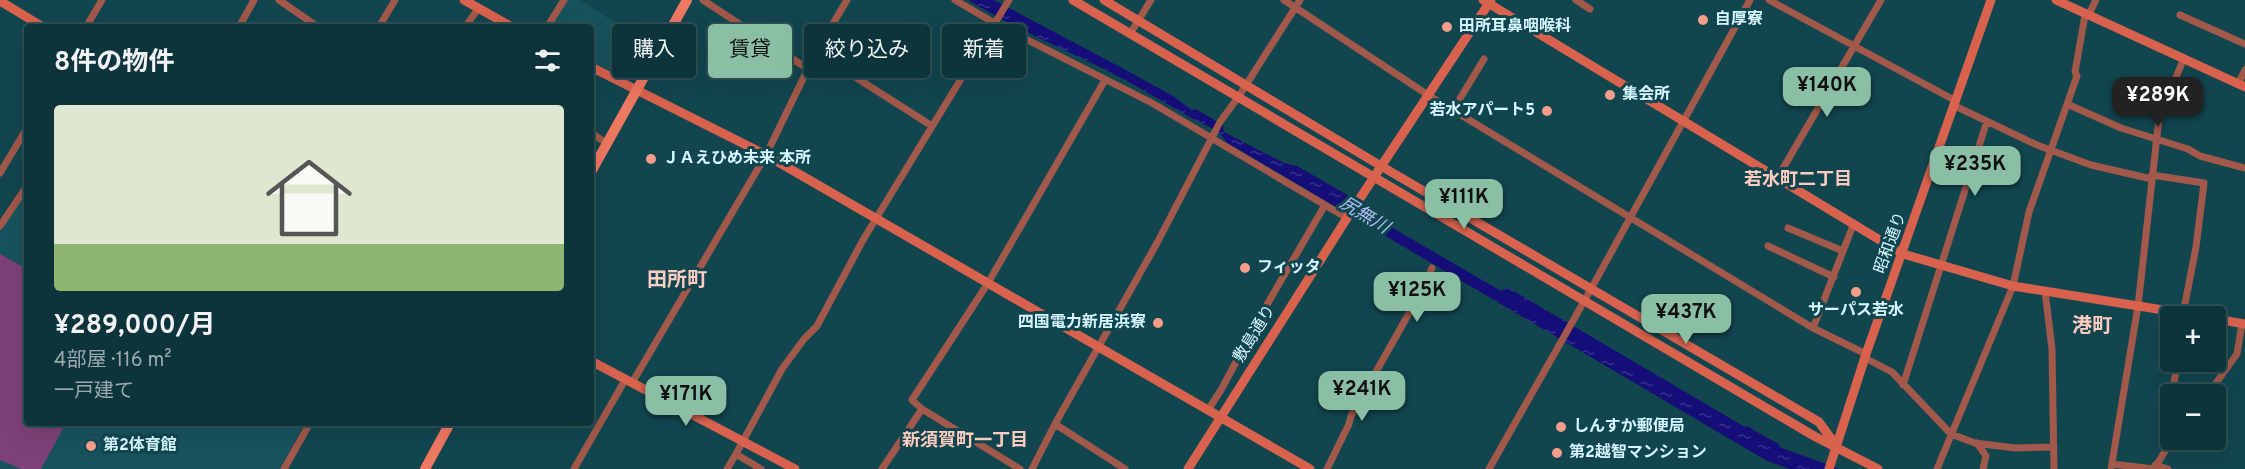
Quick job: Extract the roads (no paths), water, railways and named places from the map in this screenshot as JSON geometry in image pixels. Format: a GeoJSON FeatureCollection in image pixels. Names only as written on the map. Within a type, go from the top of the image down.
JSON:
{"type":"FeatureCollection","features":[{"type":"Feature","properties":{"kind":"main road"},"geometry":{"type":"LineString","coordinates":[[594,167],[687,0]]}},
{"type":"Feature","properties":{"kind":"main road"},"geometry":{"type":"LineString","coordinates":[[424,469],[448,426]]}},
{"type":"Feature","properties":{"kind":"street"},"geometry":{"type":"LineString","coordinates":[[88,24],[102,0]]}},
{"type":"Feature","properties":{"kind":"street"},"geometry":{"type":"LineString","coordinates":[[241,24],[254,0]]}},
{"type":"Feature","properties":{"kind":"street"},"geometry":{"type":"LineString","coordinates":[[279,0],[314,24]]}},
{"type":"Feature","properties":{"kind":"street"},"geometry":{"type":"LineString","coordinates":[[381,24],[395,0]]}},
{"type":"Feature","properties":{"kind":"street"},"geometry":{"type":"LineString","coordinates":[[464,0],[506,24]]}},
{"type":"Feature","properties":{"kind":"street"},"geometry":{"type":"LineString","coordinates":[[549,24],[564,0]]}},
{"type":"Feature","properties":{"kind":"street"},"geometry":{"type":"LineString","coordinates":[[703,0],[804,66]]}},
{"type":"Feature","properties":{"kind":"street"},"geometry":{"type":"LineString","coordinates":[[833,24],[847,0]]}},
{"type":"Feature","properties":{"kind":"street"},"geometry":{"type":"LineString","coordinates":[[955,0],[1212,136],[1348,217]]}},
{"type":"Feature","properties":{"kind":"street"},"geometry":{"type":"LineString","coordinates":[[727,469],[782,369],[804,339],[817,326],[863,240],[1009,0]]}},
{"type":"Feature","properties":{"kind":"street"},"geometry":{"type":"LineString","coordinates":[[1073,0],[1814,436],[1878,469]]}},
{"type":"Feature","properties":{"kind":"street"},"geometry":{"type":"LineString","coordinates":[[1130,34],[1151,0]]}},
{"type":"Feature","properties":{"kind":"street"},"geometry":{"type":"LineString","coordinates":[[1284,0],[1428,95],[1813,327],[1892,372],[1951,434],[1977,443],[2015,448],[2054,447]]}},
{"type":"Feature","properties":{"kind":"street"},"geometry":{"type":"LineString","coordinates":[[1032,469],[1098,345],[1157,243],[1220,122],[1300,0]]}},
{"type":"Feature","properties":{"kind":"street"},"geometry":{"type":"LineString","coordinates":[[1576,0],[1590,9]]}},
{"type":"Feature","properties":{"kind":"street"},"geometry":{"type":"LineString","coordinates":[[1489,469],[1750,0]]}},
{"type":"Feature","properties":{"kind":"street"},"geometry":{"type":"LineString","coordinates":[[1769,0],[1987,121],[2051,150],[2091,165],[2152,177],[2205,183],[2187,306]]}},
{"type":"Feature","properties":{"kind":"street"},"geometry":{"type":"LineString","coordinates":[[1778,177],[1881,0]]}},
{"type":"Feature","properties":{"kind":"street","name":"昭和通り"},"geometry":{"type":"LineString","coordinates":[[1830,466],[1865,356],[1991,0]]}},
{"type":"Feature","properties":{"kind":"street"},"geometry":{"type":"LineString","coordinates":[[2056,0],[2242,85],[2245,70]]}},
{"type":"Feature","properties":{"kind":"street"},"geometry":{"type":"LineString","coordinates":[[1937,469],[2013,286],[2029,212],[2077,76],[2075,72],[2087,15],[2096,0]]}},
{"type":"Feature","properties":{"kind":"street"},"geometry":{"type":"LineString","coordinates":[[0,1],[38,24]]}},
{"type":"Feature","properties":{"kind":"street"},"geometry":{"type":"LineString","coordinates":[[1100,16],[1107,1],[1381,166],[1819,422],[1836,446]]}},
{"type":"Feature","properties":{"kind":"street"},"geometry":{"type":"LineString","coordinates":[[1375,176],[1487,1],[1903,254],[2013,286],[2160,310]]}},
{"type":"Feature","properties":{"kind":"street"},"geometry":{"type":"LineString","coordinates":[[467,24],[478,9]]}},
{"type":"Feature","properties":{"kind":"street"},"geometry":{"type":"LineString","coordinates":[[2180,15],[2245,44]]}},
{"type":"Feature","properties":{"kind":"street"},"geometry":{"type":"LineString","coordinates":[[2168,469],[2111,466],[2138,306],[2159,118],[2184,58]]}},
{"type":"Feature","properties":{"kind":"street"},"geometry":{"type":"LineString","coordinates":[[1453,110],[1484,59]]}},
{"type":"Feature","properties":{"kind":"street"},"geometry":{"type":"LineString","coordinates":[[594,69],[766,155],[1310,469]]}},
{"type":"Feature","properties":{"kind":"street"},"geometry":{"type":"LineString","coordinates":[[574,469],[766,155],[804,77]]}},
{"type":"Feature","properties":{"kind":"street"},"geometry":{"type":"LineString","coordinates":[[857,78],[932,126]]}},
{"type":"Feature","properties":{"kind":"street"},"geometry":{"type":"LineString","coordinates":[[1020,469],[922,409],[912,400],[988,283],[1105,80]]}},
{"type":"Feature","properties":{"kind":"street"},"geometry":{"type":"LineString","coordinates":[[2067,105],[2121,128],[2188,149],[2211,160],[2245,168]]}},
{"type":"Feature","properties":{"kind":"street"},"geometry":{"type":"LineString","coordinates":[[1903,385],[1987,121]]}},
{"type":"Feature","properties":{"kind":"street"},"geometry":{"type":"LineString","coordinates":[[0,173],[24,133]]}},
{"type":"Feature","properties":{"kind":"street"},"geometry":{"type":"LineString","coordinates":[[594,135],[608,144]]}},
{"type":"Feature","properties":{"kind":"street","name":"敷島通り"},"geometry":{"type":"LineString","coordinates":[[1188,469],[1375,176]]}},
{"type":"Feature","properties":{"kind":"street"},"geometry":{"type":"LineString","coordinates":[[0,226],[24,190]]}},
{"type":"Feature","properties":{"kind":"street"},"geometry":{"type":"LineString","coordinates":[[1208,410],[1325,205]]}},
{"type":"Feature","properties":{"kind":"street"},"geometry":{"type":"LineString","coordinates":[[1813,327],[1854,223]]}},
{"type":"Feature","properties":{"kind":"street"},"geometry":{"type":"LineString","coordinates":[[1788,228],[1843,251]]}},
{"type":"Feature","properties":{"kind":"street"},"geometry":{"type":"LineString","coordinates":[[1768,246],[1834,277]]}},
{"type":"Feature","properties":{"kind":"street"},"geometry":{"type":"LineString","coordinates":[[1525,267],[1534,255]]}},
{"type":"Feature","properties":{"kind":"street"},"geometry":{"type":"LineString","coordinates":[[1327,469],[1351,416],[1425,285],[1432,268]]}},
{"type":"Feature","properties":{"kind":"street"},"geometry":{"type":"LineString","coordinates":[[2045,291],[2052,349],[2054,469]]}},
{"type":"Feature","properties":{"kind":"street"},"geometry":{"type":"LineString","coordinates":[[2215,384],[2236,354],[2243,323],[2226,320]]}},
{"type":"Feature","properties":{"kind":"street"},"geometry":{"type":"LineString","coordinates":[[594,363],[795,469]]}},
{"type":"Feature","properties":{"kind":"street"},"geometry":{"type":"LineString","coordinates":[[2174,382],[2176,372]]}},
{"type":"Feature","properties":{"kind":"street"},"geometry":{"type":"LineString","coordinates":[[882,469],[922,409]]}},
{"type":"Feature","properties":{"kind":"street"},"geometry":{"type":"LineString","coordinates":[[1055,424],[1125,469]]}},
{"type":"Feature","properties":{"kind":"street"},"geometry":{"type":"LineString","coordinates":[[284,469],[308,426]]}},
{"type":"Feature","properties":{"kind":"street"},"geometry":{"type":"LineString","coordinates":[[1977,443],[1986,456],[1983,469]]}},
{"type":"Feature","properties":{"kind":"street"},"geometry":{"type":"LineString","coordinates":[[2154,468],[2166,450]]}},
{"type":"Feature","properties":{"kind":"street"},"geometry":{"type":"LineString","coordinates":[[736,454],[761,469]]}},
{"type":"Feature","properties":{"kind":"water","name":"尻無川"},"geometry":{"type":"Polygon","coordinates":[[[968,0],[994,0],[1124,69],[1173,96],[1192,110],[1196,109],[1223,125],[1224,132],[1284,163],[1297,166],[1391,220],[1393,228],[1501,291],[1507,287],[1745,427],[1747,426],[1780,445],[1779,447],[1840,469],[1790,469],[1767,461],[1226,142],[1212,128],[1108,71],[1026,31],[1026,24],[1012,24],[968,0]]]}},
{"type":"Feature","properties":{"kind":"place","name":"自厚寮"},"geometry":{"type":"Point","coordinates":[1703,20]}},
{"type":"Feature","properties":{"kind":"place","name":"田所耳鼻咽喉科"},"geometry":{"type":"Point","coordinates":[1447,27]}},
{"type":"Feature","properties":{"kind":"place","name":"集会所"},"geometry":{"type":"Point","coordinates":[1610,95]}},
{"type":"Feature","properties":{"kind":"place","name":"若水アパート5"},"geometry":{"type":"Point","coordinates":[1547,111]}},
{"type":"Feature","properties":{"kind":"place","name":"ＪＡえひめ未来 本所"},"geometry":{"type":"Point","coordinates":[651,159]}},
{"type":"Feature","properties":{"kind":"place","name":"フィッタ"},"geometry":{"type":"Point","coordinates":[1245,268]}},
{"type":"Feature","properties":{"kind":"place","name":"サーパス若水"},"geometry":{"type":"Point","coordinates":[1856,292]}},
{"type":"Feature","properties":{"kind":"place","name":"四国電力新居浜寮"},"geometry":{"type":"Point","coordinates":[1158,323]}},
{"type":"Feature","properties":{"kind":"place","name":"しんすか郵便局"},"geometry":{"type":"Point","coordinates":[1561,427]}},
{"type":"Feature","properties":{"kind":"place","name":"第2体育館"},"geometry":{"type":"Point","coordinates":[91,446]}},
{"type":"Feature","properties":{"kind":"place","name":"第2越智マンション"},"geometry":{"type":"Point","coordinates":[1557,453]}},
{"type":"Feature","properties":{"kind":"district","name":"若水町二丁目"},"geometry":{"type":"Point","coordinates":[1798,180]}},
{"type":"Feature","properties":{"kind":"district","name":"田所町"},"geometry":{"type":"Point","coordinates":[677,281]}},
{"type":"Feature","properties":{"kind":"district","name":"港町"},"geometry":{"type":"Point","coordinates":[2092,327]}},
{"type":"Feature","properties":{"kind":"district","name":"新須賀町一丁目"},"geometry":{"type":"Point","coordinates":[965,441]}}]}
